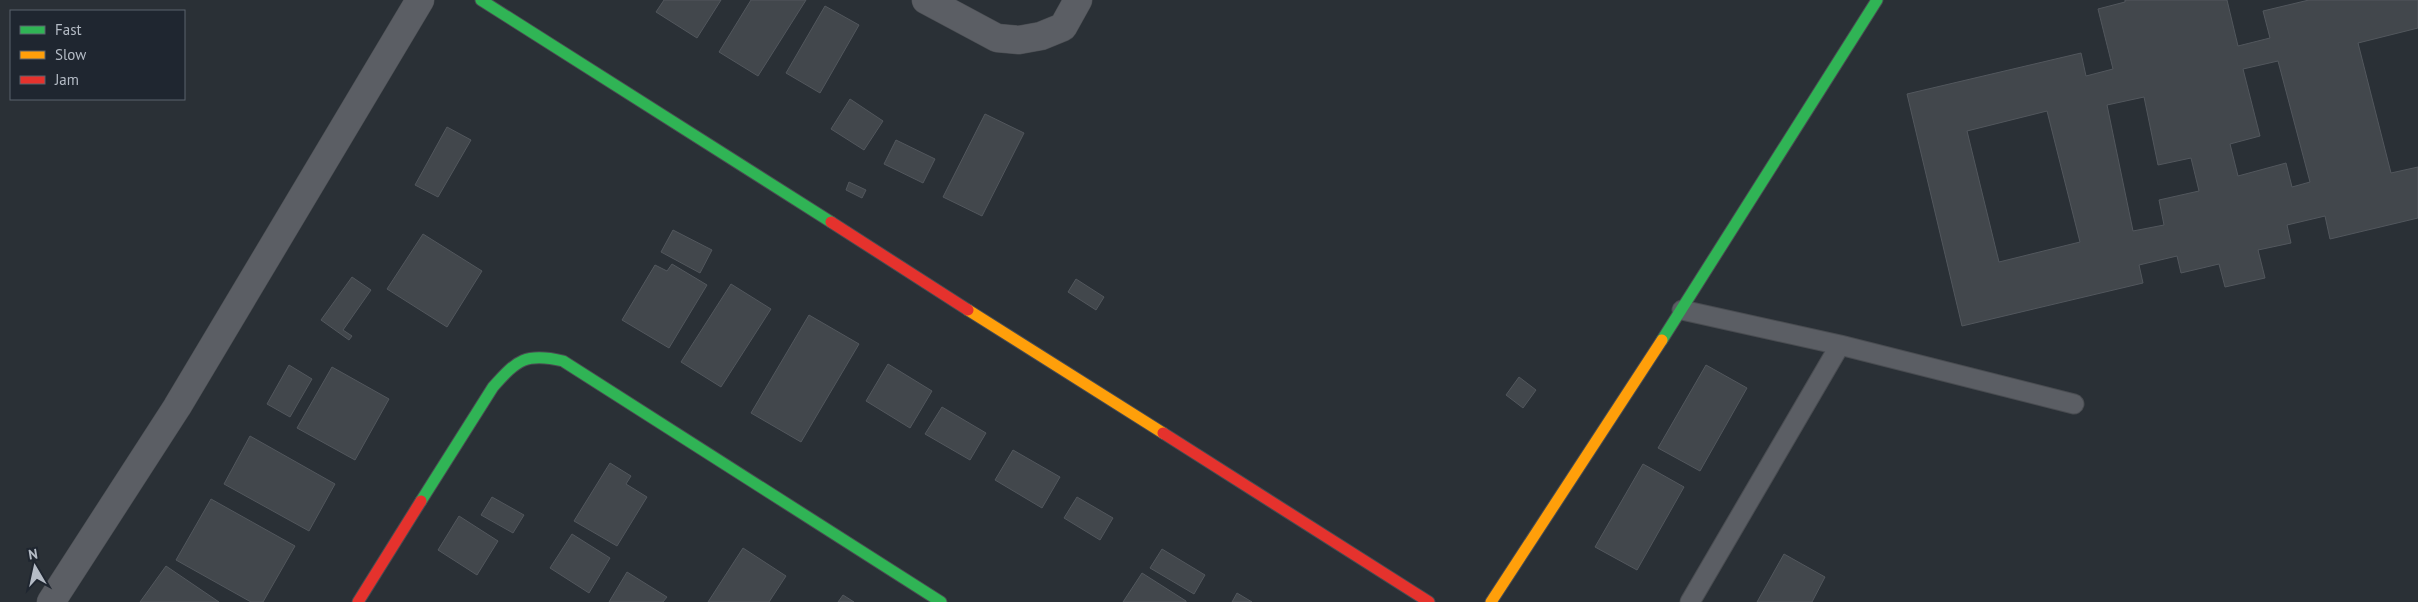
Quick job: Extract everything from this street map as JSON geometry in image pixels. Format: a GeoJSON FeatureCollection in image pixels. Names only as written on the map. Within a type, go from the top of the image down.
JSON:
{"type":"FeatureCollection","features":[{"type":"Feature","properties":{"kind":"street"},"geometry":{"type":"LineString","coordinates":[[51,602],[177,407],[420,0]]}},
{"type":"Feature","properties":{"kind":"street"},"geometry":{"type":"LineString","coordinates":[[481,0],[1429,602]]}},
{"type":"Feature","properties":{"kind":"street"},"geometry":{"type":"LineString","coordinates":[[926,0],[997,38],[1019,40],[1041,36],[1063,27],[1078,0]]}},
{"type":"Feature","properties":{"kind":"street"},"geometry":{"type":"LineString","coordinates":[[1491,602],[1682,310],[1877,0]]}},
{"type":"Feature","properties":{"kind":"street"},"geometry":{"type":"LineString","coordinates":[[358,602],[493,387],[509,369],[524,358],[541,354],[563,361],[940,602]]}},
{"type":"Feature","properties":{"kind":"lane"},"geometry":{"type":"LineString","coordinates":[[1682,310],[1840,345],[2074,404]]}},
{"type":"Feature","properties":{"kind":"lane"},"geometry":{"type":"LineString","coordinates":[[1690,602],[1840,345]]}},
{"type":"Feature","properties":{"kind":"building"},"geometry":{"type":"Polygon","coordinates":[[[664,0],[721,0],[697,38],[656,12],[664,0]]]}},
{"type":"Feature","properties":{"kind":"building"},"geometry":{"type":"Polygon","coordinates":[[[751,0],[806,0],[758,76],[719,52],[751,0]]]}},
{"type":"Feature","properties":{"kind":"building"},"geometry":{"type":"Polygon","coordinates":[[[2125,0],[2227,0],[2238,46],[2270,38],[2263,11],[2309,0],[2418,0],[2418,28],[2358,43],[2391,173],[2418,167],[2418,218],[2330,239],[2325,216],[2287,225],[2291,243],[2258,250],[2265,278],[2225,287],[2219,264],[2181,273],[2177,256],[2139,265],[2143,283],[1962,326],[1907,94],[2081,53],[2086,76],[2113,69],[2098,9],[2125,2],[2125,0]],[[2278,61],[2243,69],[2260,136],[2230,144],[2238,176],[2286,163],[2292,187],[2310,182],[2278,61]],[[2144,97],[2107,105],[2133,231],[2164,225],[2159,200],[2199,191],[2191,158],[2158,165],[2144,97]],[[2047,111],[1967,131],[1999,262],[2080,242],[2047,111]]]}},
{"type":"Feature","properties":{"kind":"building"},"geometry":{"type":"Polygon","coordinates":[[[825,6],[859,25],[820,93],[786,73],[825,6]]]}},
{"type":"Feature","properties":{"kind":"building"},"geometry":{"type":"Polygon","coordinates":[[[850,99],[883,121],[864,150],[831,129],[850,99]]]}},
{"type":"Feature","properties":{"kind":"building"},"geometry":{"type":"Polygon","coordinates":[[[985,114],[1024,133],[982,216],[943,197],[985,114]]]}},
{"type":"Feature","properties":{"kind":"building"},"geometry":{"type":"Polygon","coordinates":[[[447,127],[471,140],[438,197],[415,185],[447,127]]]}},
{"type":"Feature","properties":{"kind":"building"},"geometry":{"type":"Polygon","coordinates":[[[896,140],[935,159],[923,183],[884,164],[896,140]]]}},
{"type":"Feature","properties":{"kind":"building"},"geometry":{"type":"Polygon","coordinates":[[[849,182],[866,190],[862,198],[846,190],[849,182]]]}},
{"type":"Feature","properties":{"kind":"building"},"geometry":{"type":"Polygon","coordinates":[[[673,230],[712,250],[700,273],[661,252],[673,230]]]}},
{"type":"Feature","properties":{"kind":"building"},"geometry":{"type":"Polygon","coordinates":[[[423,234],[482,271],[447,327],[387,289],[423,234]]]}},
{"type":"Feature","properties":{"kind":"building"},"geometry":{"type":"Polygon","coordinates":[[[672,264],[707,285],[669,348],[622,320],[655,265],[667,271],[672,264]]]}},
{"type":"Feature","properties":{"kind":"building"},"geometry":{"type":"Polygon","coordinates":[[[352,277],[371,290],[343,330],[352,336],[349,340],[321,320],[352,277]]]}},
{"type":"Feature","properties":{"kind":"building"},"geometry":{"type":"Polygon","coordinates":[[[1076,279],[1104,297],[1096,310],[1068,292],[1076,279]]]}},
{"type":"Feature","properties":{"kind":"building"},"geometry":{"type":"Polygon","coordinates":[[[731,284],[771,309],[721,387],[681,362],[731,284]]]}},
{"type":"Feature","properties":{"kind":"building"},"geometry":{"type":"Polygon","coordinates":[[[809,315],[859,344],[801,442],[751,413],[809,315]]]}},
{"type":"Feature","properties":{"kind":"building"},"geometry":{"type":"Polygon","coordinates":[[[888,364],[932,391],[910,428],[866,401],[888,364]]]}},
{"type":"Feature","properties":{"kind":"building"},"geometry":{"type":"Polygon","coordinates":[[[289,365],[312,379],[290,417],[267,404],[289,365]]]}},
{"type":"Feature","properties":{"kind":"building"},"geometry":{"type":"Polygon","coordinates":[[[1706,365],[1747,388],[1700,471],[1658,448],[1706,365]]]}},
{"type":"Feature","properties":{"kind":"building"},"geometry":{"type":"Polygon","coordinates":[[[332,367],[389,399],[355,460],[297,428],[332,367]]]}},
{"type":"Feature","properties":{"kind":"building"},"geometry":{"type":"Polygon","coordinates":[[[1519,377],[1536,390],[1523,408],[1506,395],[1519,377]]]}},
{"type":"Feature","properties":{"kind":"building"},"geometry":{"type":"Polygon","coordinates":[[[942,407],[986,433],[970,460],[925,434],[942,407]]]}},
{"type":"Feature","properties":{"kind":"building"},"geometry":{"type":"Polygon","coordinates":[[[250,436],[335,484],[309,531],[224,484],[250,436]]]}},
{"type":"Feature","properties":{"kind":"building"},"geometry":{"type":"Polygon","coordinates":[[[1013,450],[1060,477],[1042,508],[995,480],[1013,450]]]}},
{"type":"Feature","properties":{"kind":"building"},"geometry":{"type":"Polygon","coordinates":[[[610,463],[631,476],[626,484],[647,497],[617,546],[574,521],[610,463]]]}},
{"type":"Feature","properties":{"kind":"building"},"geometry":{"type":"Polygon","coordinates":[[[1643,464],[1684,487],[1637,570],[1595,547],[1643,464]]]}},
{"type":"Feature","properties":{"kind":"building"},"geometry":{"type":"Polygon","coordinates":[[[492,497],[524,515],[513,533],[481,515],[492,497]]]}},
{"type":"Feature","properties":{"kind":"building"},"geometry":{"type":"Polygon","coordinates":[[[1077,497],[1113,518],[1100,540],[1064,518],[1077,497]]]}},
{"type":"Feature","properties":{"kind":"building"},"geometry":{"type":"Polygon","coordinates":[[[211,499],[295,546],[263,602],[251,602],[176,560],[211,499]]]}},
{"type":"Feature","properties":{"kind":"building"},"geometry":{"type":"Polygon","coordinates":[[[459,516],[498,541],[477,575],[438,550],[459,516]]]}},
{"type":"Feature","properties":{"kind":"building"},"geometry":{"type":"Polygon","coordinates":[[[572,534],[610,558],[589,593],[550,568],[572,534]]]}},
{"type":"Feature","properties":{"kind":"building"},"geometry":{"type":"Polygon","coordinates":[[[743,548],[786,576],[769,602],[708,602],[743,548]]]}},
{"type":"Feature","properties":{"kind":"building"},"geometry":{"type":"Polygon","coordinates":[[[1162,549],[1205,575],[1194,594],[1150,568],[1162,549]]]}},
{"type":"Feature","properties":{"kind":"building"},"geometry":{"type":"Polygon","coordinates":[[[1784,554],[1825,577],[1812,602],[1757,602],[1784,554]]]}},
{"type":"Feature","properties":{"kind":"building"},"geometry":{"type":"Polygon","coordinates":[[[166,566],[219,602],[140,602],[166,566]]]}},
{"type":"Feature","properties":{"kind":"building"},"geometry":{"type":"Polygon","coordinates":[[[627,572],[667,597],[663,602],[609,602],[627,572]]]}},
{"type":"Feature","properties":{"kind":"building"},"geometry":{"type":"Polygon","coordinates":[[[1142,573],[1186,601],[1186,602],[1123,602],[1142,573]]]}},
{"type":"Feature","properties":{"kind":"building"},"geometry":{"type":"Polygon","coordinates":[[[1237,593],[1252,602],[1232,602],[1237,593]]]}},
{"type":"Feature","properties":{"kind":"building"},"geometry":{"type":"Polygon","coordinates":[[[843,595],[854,602],[838,602],[843,595]]]}},
{"type":"Feature","properties":{"kind":"traffic: fast"},"geometry":{"type":"LineString","coordinates":[[481,0],[831,222]]}},
{"type":"Feature","properties":{"kind":"traffic: fast"},"geometry":{"type":"LineString","coordinates":[[1662,340],[1877,0]]}},
{"type":"Feature","properties":{"kind":"traffic: fast"},"geometry":{"type":"LineString","coordinates":[[421,501],[493,387],[501,378],[523,361],[531,358],[550,358],[563,361],[941,602]]}},
{"type":"Feature","properties":{"kind":"traffic: slow"},"geometry":{"type":"LineString","coordinates":[[968,310],[1163,433]]}},
{"type":"Feature","properties":{"kind":"traffic: slow"},"geometry":{"type":"LineString","coordinates":[[1491,602],[1662,340]]}},
{"type":"Feature","properties":{"kind":"traffic: jam"},"geometry":{"type":"LineString","coordinates":[[831,222],[968,310]]}},
{"type":"Feature","properties":{"kind":"traffic: jam"},"geometry":{"type":"LineString","coordinates":[[1163,433],[1429,602]]}},
{"type":"Feature","properties":{"kind":"traffic: jam"},"geometry":{"type":"LineString","coordinates":[[358,602],[421,501]]}}]}
